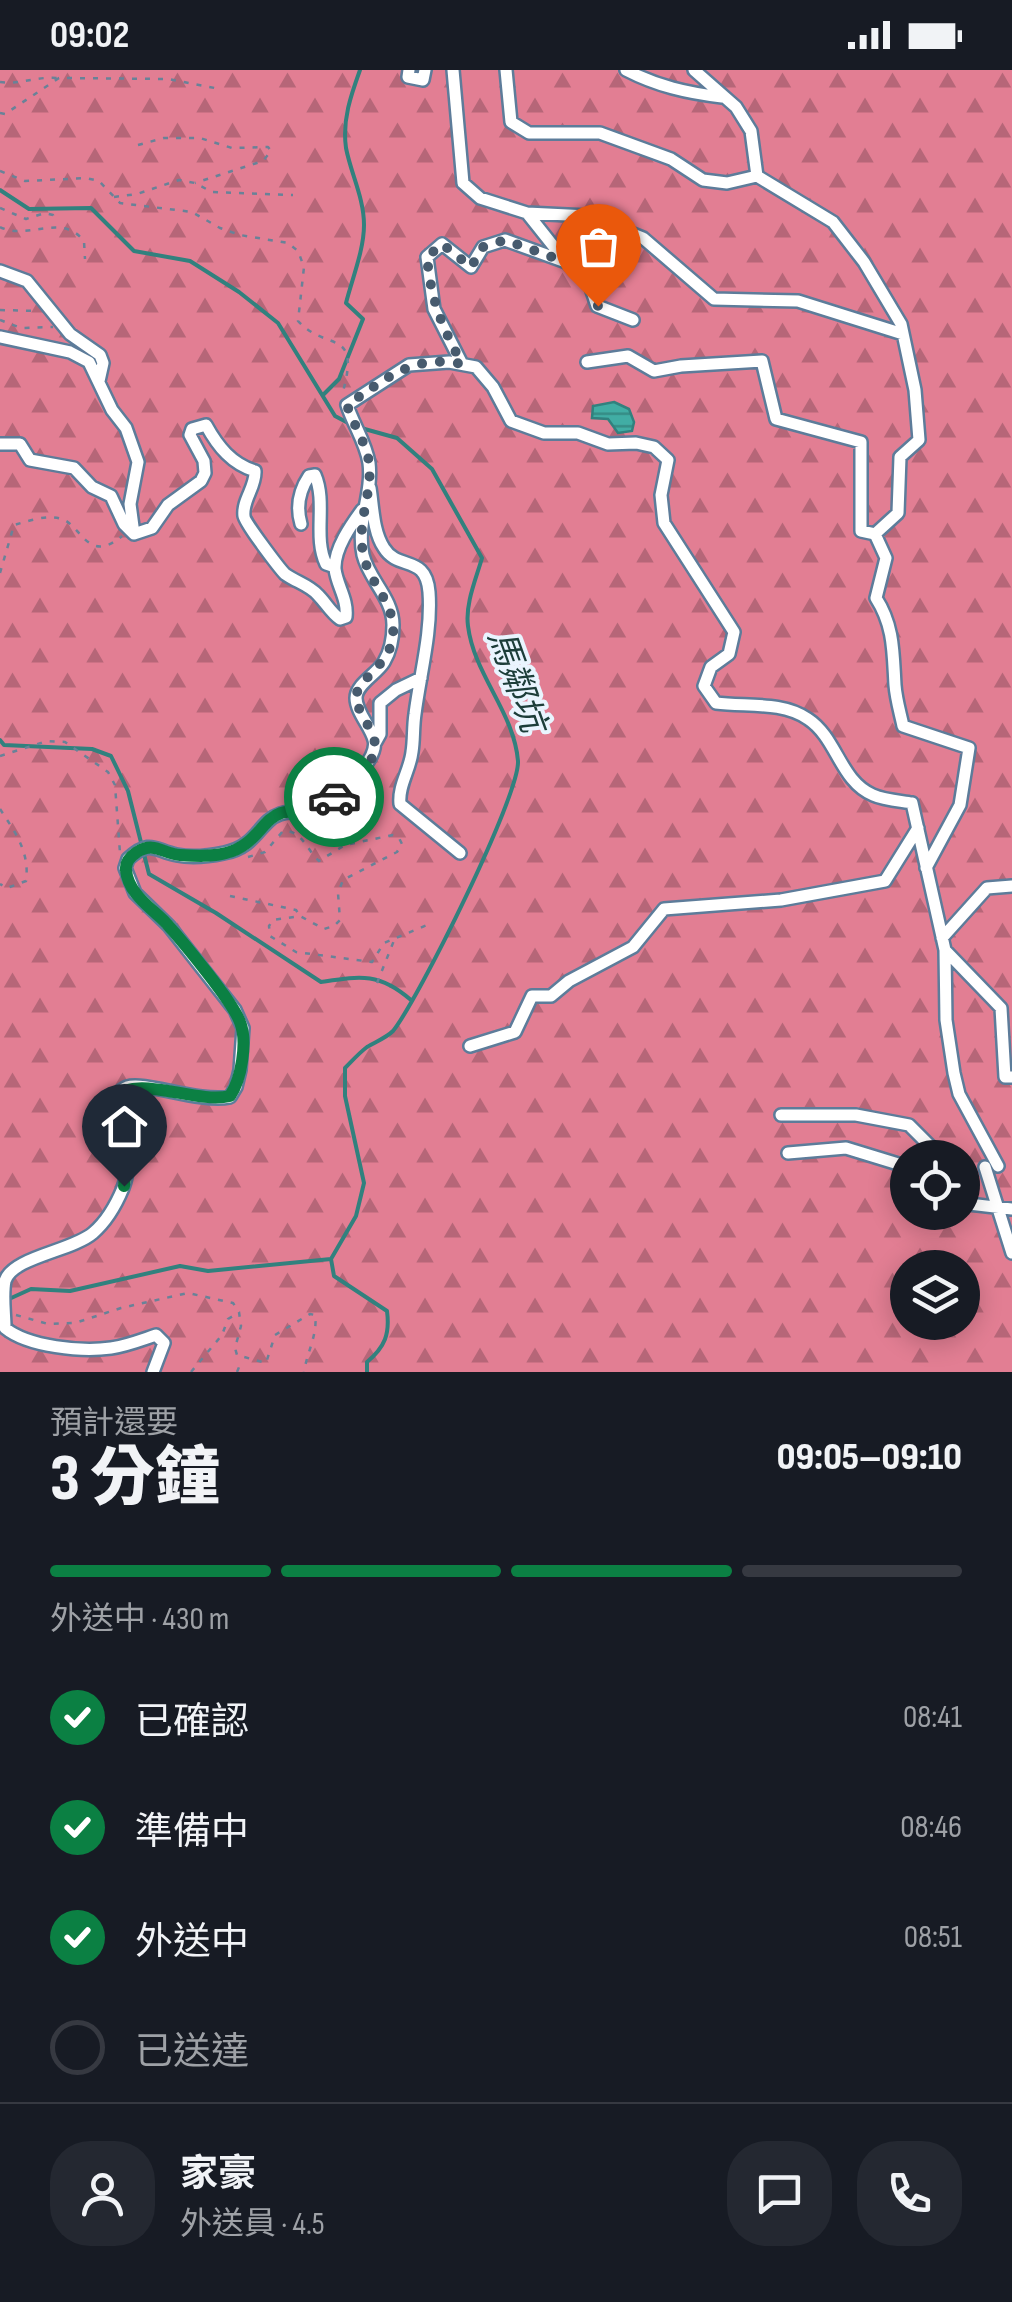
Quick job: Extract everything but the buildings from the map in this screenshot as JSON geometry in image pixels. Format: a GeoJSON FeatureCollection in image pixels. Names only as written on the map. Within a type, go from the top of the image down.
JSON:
{"type":"FeatureCollection","features":[{"type":"Feature","properties":{"kind":"street"},"geometry":{"type":"LineString","coordinates":[[409,70],[408,77],[423,80],[425,70]]}},
{"type":"Feature","properties":{"kind":"street"},"geometry":{"type":"LineString","coordinates":[[453,70],[463,183],[480,198],[528,214],[588,216],[643,238],[714,299],[798,302],[903,334]]}},
{"type":"Feature","properties":{"kind":"street"},"geometry":{"type":"LineString","coordinates":[[506,70],[512,122],[529,133],[600,134],[671,159],[703,180],[727,183],[757,176],[833,222],[864,262],[901,324],[915,390],[919,440],[900,457],[898,514],[875,534]]}},
{"type":"Feature","properties":{"kind":"street"},"geometry":{"type":"LineString","coordinates":[[626,70],[652,83],[723,97]]}},
{"type":"Feature","properties":{"kind":"street"},"geometry":{"type":"LineString","coordinates":[[694,70],[736,107],[751,131],[757,176]]}},
{"type":"Feature","properties":{"kind":"street"},"geometry":{"type":"LineString","coordinates":[[528,214],[566,262],[590,282],[598,306],[633,320]]}},
{"type":"Feature","properties":{"kind":"street"},"geometry":{"type":"LineString","coordinates":[[462,364],[434,309],[427,257],[442,244],[471,267],[483,247],[505,240],[566,262]]}},
{"type":"Feature","properties":{"kind":"street"},"geometry":{"type":"LineString","coordinates":[[0,271],[27,281],[61,322],[100,355],[99,381]]}},
{"type":"Feature","properties":{"kind":"street"},"geometry":{"type":"LineString","coordinates":[[0,337],[80,355],[89,362],[112,410],[126,428],[138,462],[129,529]]}},
{"type":"Feature","properties":{"kind":"street"},"geometry":{"type":"LineString","coordinates":[[587,362],[628,356],[654,371],[762,361],[776,419],[861,442],[861,531],[875,534]]}},
{"type":"Feature","properties":{"kind":"street"},"geometry":{"type":"LineString","coordinates":[[460,853],[400,804],[412,755],[428,632],[429,590],[419,566],[393,557],[384,549],[369,484],[369,460],[351,417],[408,365],[450,362],[476,367],[493,387],[511,421],[544,434],[578,433],[608,444],[654,447],[668,460],[661,495],[664,524],[734,632],[729,654],[711,667],[704,686],[716,703],[774,706],[806,717],[827,734],[843,766],[859,786],[873,796],[912,804],[944,944],[946,1020],[954,1073],[959,1094],[992,1166],[996,1208],[1012,1253]]}},
{"type":"Feature","properties":{"kind":"street"},"geometry":{"type":"LineString","coordinates":[[129,529],[152,528],[168,506],[201,481],[204,461],[190,435],[192,429],[206,425],[216,444],[240,466],[256,471],[243,515],[248,529],[269,550],[284,574],[302,582],[340,619],[346,617],[347,608],[335,567],[348,529],[362,510]]}},
{"type":"Feature","properties":{"kind":"street"},"geometry":{"type":"LineString","coordinates":[[0,444],[20,444],[30,460],[74,468],[92,487],[110,496],[129,529]]}},
{"type":"Feature","properties":{"kind":"street"},"geometry":{"type":"LineString","coordinates":[[301,524],[296,510],[305,482],[315,475],[321,502],[322,554],[326,564],[335,567]]}},
{"type":"Feature","properties":{"kind":"street"},"geometry":{"type":"LineString","coordinates":[[369,484],[362,510],[363,557],[391,608],[394,624],[383,663],[357,692],[356,701],[375,743]]}},
{"type":"Feature","properties":{"kind":"street"},"geometry":{"type":"LineString","coordinates":[[875,534],[886,558],[876,598],[888,616],[903,726],[969,748],[960,805],[926,868]]}},
{"type":"Feature","properties":{"kind":"street"},"geometry":{"type":"LineString","coordinates":[[153,1372],[164,1343],[156,1335],[112,1348],[82,1349],[18,1339],[5,1328],[6,1278],[15,1267],[91,1235],[109,1216],[124,1186],[128,1151],[113,1111],[114,1097],[124,1088],[138,1086],[215,1100],[230,1096],[236,1086],[243,1028],[235,1010],[169,926],[135,893],[125,868],[140,851],[160,846],[174,855],[227,853],[252,841],[268,821],[281,813],[320,811],[366,766],[380,734],[380,702],[420,678]]}},
{"type":"Feature","properties":{"kind":"street"},"geometry":{"type":"LineString","coordinates":[[470,1046],[515,1032],[532,996],[551,996],[633,948],[664,909],[781,900],[885,881],[918,828]]}},
{"type":"Feature","properties":{"kind":"street"},"geometry":{"type":"LineString","coordinates":[[944,944],[987,888],[1012,886]]}},
{"type":"Feature","properties":{"kind":"street"},"geometry":{"type":"LineString","coordinates":[[944,944],[1000,1008],[1005,1077],[1012,1077]]}},
{"type":"Feature","properties":{"kind":"street"},"geometry":{"type":"LineString","coordinates":[[781,1115],[856,1116],[909,1125],[924,1140]]}},
{"type":"Feature","properties":{"kind":"street"},"geometry":{"type":"LineString","coordinates":[[788,1153],[846,1148],[890,1161]]}},
{"type":"Feature","properties":{"kind":"street"},"geometry":{"type":"LineString","coordinates":[[980,1206],[1012,1209]]}},
{"type":"Feature","properties":{"kind":"path"},"geometry":{"type":"LineString","coordinates":[[0,82],[17,84],[38,76],[96,76],[129,81],[168,78],[220,90]]}},
{"type":"Feature","properties":{"kind":"path"},"geometry":{"type":"LineString","coordinates":[[0,114],[6,114],[59,78]]}},
{"type":"Feature","properties":{"kind":"path"},"geometry":{"type":"LineString","coordinates":[[138,146],[164,138],[200,138],[232,148],[268,147],[271,151],[262,162],[195,183]]}},
{"type":"Feature","properties":{"kind":"path"},"geometry":{"type":"LineString","coordinates":[[0,171],[26,181],[86,178],[99,182],[120,203],[192,212],[240,235],[288,243],[298,252],[304,267],[298,321],[308,332],[333,338],[346,349],[348,367],[342,394],[351,417]]}},
{"type":"Feature","properties":{"kind":"path"},"geometry":{"type":"LineString","coordinates":[[113,198],[179,180],[212,192],[292,194]]}},
{"type":"Feature","properties":{"kind":"path"},"geometry":{"type":"LineString","coordinates":[[0,208],[26,219],[45,213],[53,215],[53,225]]}},
{"type":"Feature","properties":{"kind":"path"},"geometry":{"type":"LineString","coordinates":[[0,227],[17,234],[53,225],[80,235],[86,259]]}},
{"type":"Feature","properties":{"kind":"path"},"geometry":{"type":"LineString","coordinates":[[0,310],[35,310],[61,322]]}},
{"type":"Feature","properties":{"kind":"path"},"geometry":{"type":"LineString","coordinates":[[0,320],[21,328],[61,322]]}},
{"type":"Feature","properties":{"kind":"path"},"geometry":{"type":"LineString","coordinates":[[0,573],[14,525],[61,518],[82,541],[96,545],[114,543],[129,529]]}},
{"type":"Feature","properties":{"kind":"path"},"geometry":{"type":"LineString","coordinates":[[0,756],[46,740],[65,742],[108,772],[115,785],[119,811],[117,845],[125,868]]}},
{"type":"Feature","properties":{"kind":"path"},"geometry":{"type":"LineString","coordinates":[[0,809],[21,840],[28,867],[26,881],[18,886],[7,888],[0,884]]}},
{"type":"Feature","properties":{"kind":"path"},"geometry":{"type":"LineString","coordinates":[[227,853],[253,857],[265,852],[283,831],[292,830],[319,860],[345,845],[393,836],[402,844],[398,852],[343,880],[338,893],[340,920],[334,926],[324,929],[296,910],[230,896]]}},
{"type":"Feature","properties":{"kind":"path"},"geometry":{"type":"LineString","coordinates":[[300,916],[273,920],[270,936],[296,952],[372,962],[384,943],[427,925]]}},
{"type":"Feature","properties":{"kind":"path"},"geometry":{"type":"LineString","coordinates":[[377,983],[396,936]]}},
{"type":"Feature","properties":{"kind":"path"},"geometry":{"type":"LineString","coordinates":[[6,1310],[48,1324],[75,1324],[188,1292],[232,1303],[239,1312],[240,1326],[235,1348],[243,1359],[266,1363]]}},
{"type":"Feature","properties":{"kind":"path"},"geometry":{"type":"LineString","coordinates":[[191,1372],[222,1335],[228,1319],[239,1312]]}},
{"type":"Feature","properties":{"kind":"path"},"geometry":{"type":"LineString","coordinates":[[266,1372],[275,1335],[310,1314],[316,1315],[314,1339],[304,1372]]}},
{"type":"Feature","properties":{"kind":"path"},"geometry":{"type":"LineString","coordinates":[[237,1372],[243,1359]]}},
{"type":"Feature","properties":{"kind":"green space"},"geometry":{"type":"Polygon","coordinates":[[[0,70],[1012,70],[1012,1372],[0,1372],[0,70]]]}},
{"type":"Feature","properties":{"kind":"shaded area"},"geometry":{"type":"Polygon","coordinates":[[[614,402],[629,409],[634,422],[632,431],[618,433],[608,419],[592,418],[593,406],[614,402]]]}},
{"type":"Feature","properties":{"kind":"waterway"},"geometry":{"type":"LineString","coordinates":[[323,395],[339,379],[363,319],[346,303],[364,225],[345,138],[348,108],[360,70]]}},
{"type":"Feature","properties":{"kind":"waterway","name":"馬鄰坑"},"geometry":{"type":"LineString","coordinates":[[0,190],[29,209],[91,208],[134,251],[190,261],[239,292],[278,323],[335,416],[352,425]]}},
{"type":"Feature","properties":{"kind":"waterway","name":"馬鄰坑"},"geometry":{"type":"LineString","coordinates":[[361,428],[397,438],[432,469],[482,558],[470,600],[468,626],[478,661],[509,726],[518,761],[486,853],[406,1012],[393,1031],[367,1047],[345,1068],[345,1096],[364,1183],[356,1216],[331,1259],[334,1276],[387,1311],[385,1340],[367,1362],[367,1372]]}},
{"type":"Feature","properties":{"kind":"waterway"},"geometry":{"type":"LineString","coordinates":[[0,740],[4,745],[92,749],[111,756],[128,791],[149,874],[321,982],[369,978],[389,985],[411,1000]]}},
{"type":"Feature","properties":{"kind":"waterway"},"geometry":{"type":"LineString","coordinates":[[9,1299],[31,1289],[70,1291],[180,1266],[208,1271],[331,1259]]}},
{"type":"Feature","properties":{"kind":"way so far"},"geometry":{"type":"LineString","coordinates":[[334,797],[374,753],[375,743],[356,701],[357,692],[383,663],[394,624],[391,608],[363,557],[362,510],[369,484],[369,460],[347,405],[408,365],[462,364],[434,309],[430,286],[427,257],[442,244],[471,267],[483,247],[505,240],[566,262],[590,282],[598,306]]}},
{"type":"Feature","properties":{"kind":"route"},"geometry":{"type":"LineString","coordinates":[[124,1186],[128,1151],[113,1111],[114,1097],[124,1088],[138,1086],[215,1100],[230,1096],[240,1070],[243,1028],[235,1010],[169,926],[135,893],[125,868],[128,859],[145,848],[160,846],[174,855],[227,853],[252,841],[268,821],[281,813],[320,811],[334,797]]}}]}
